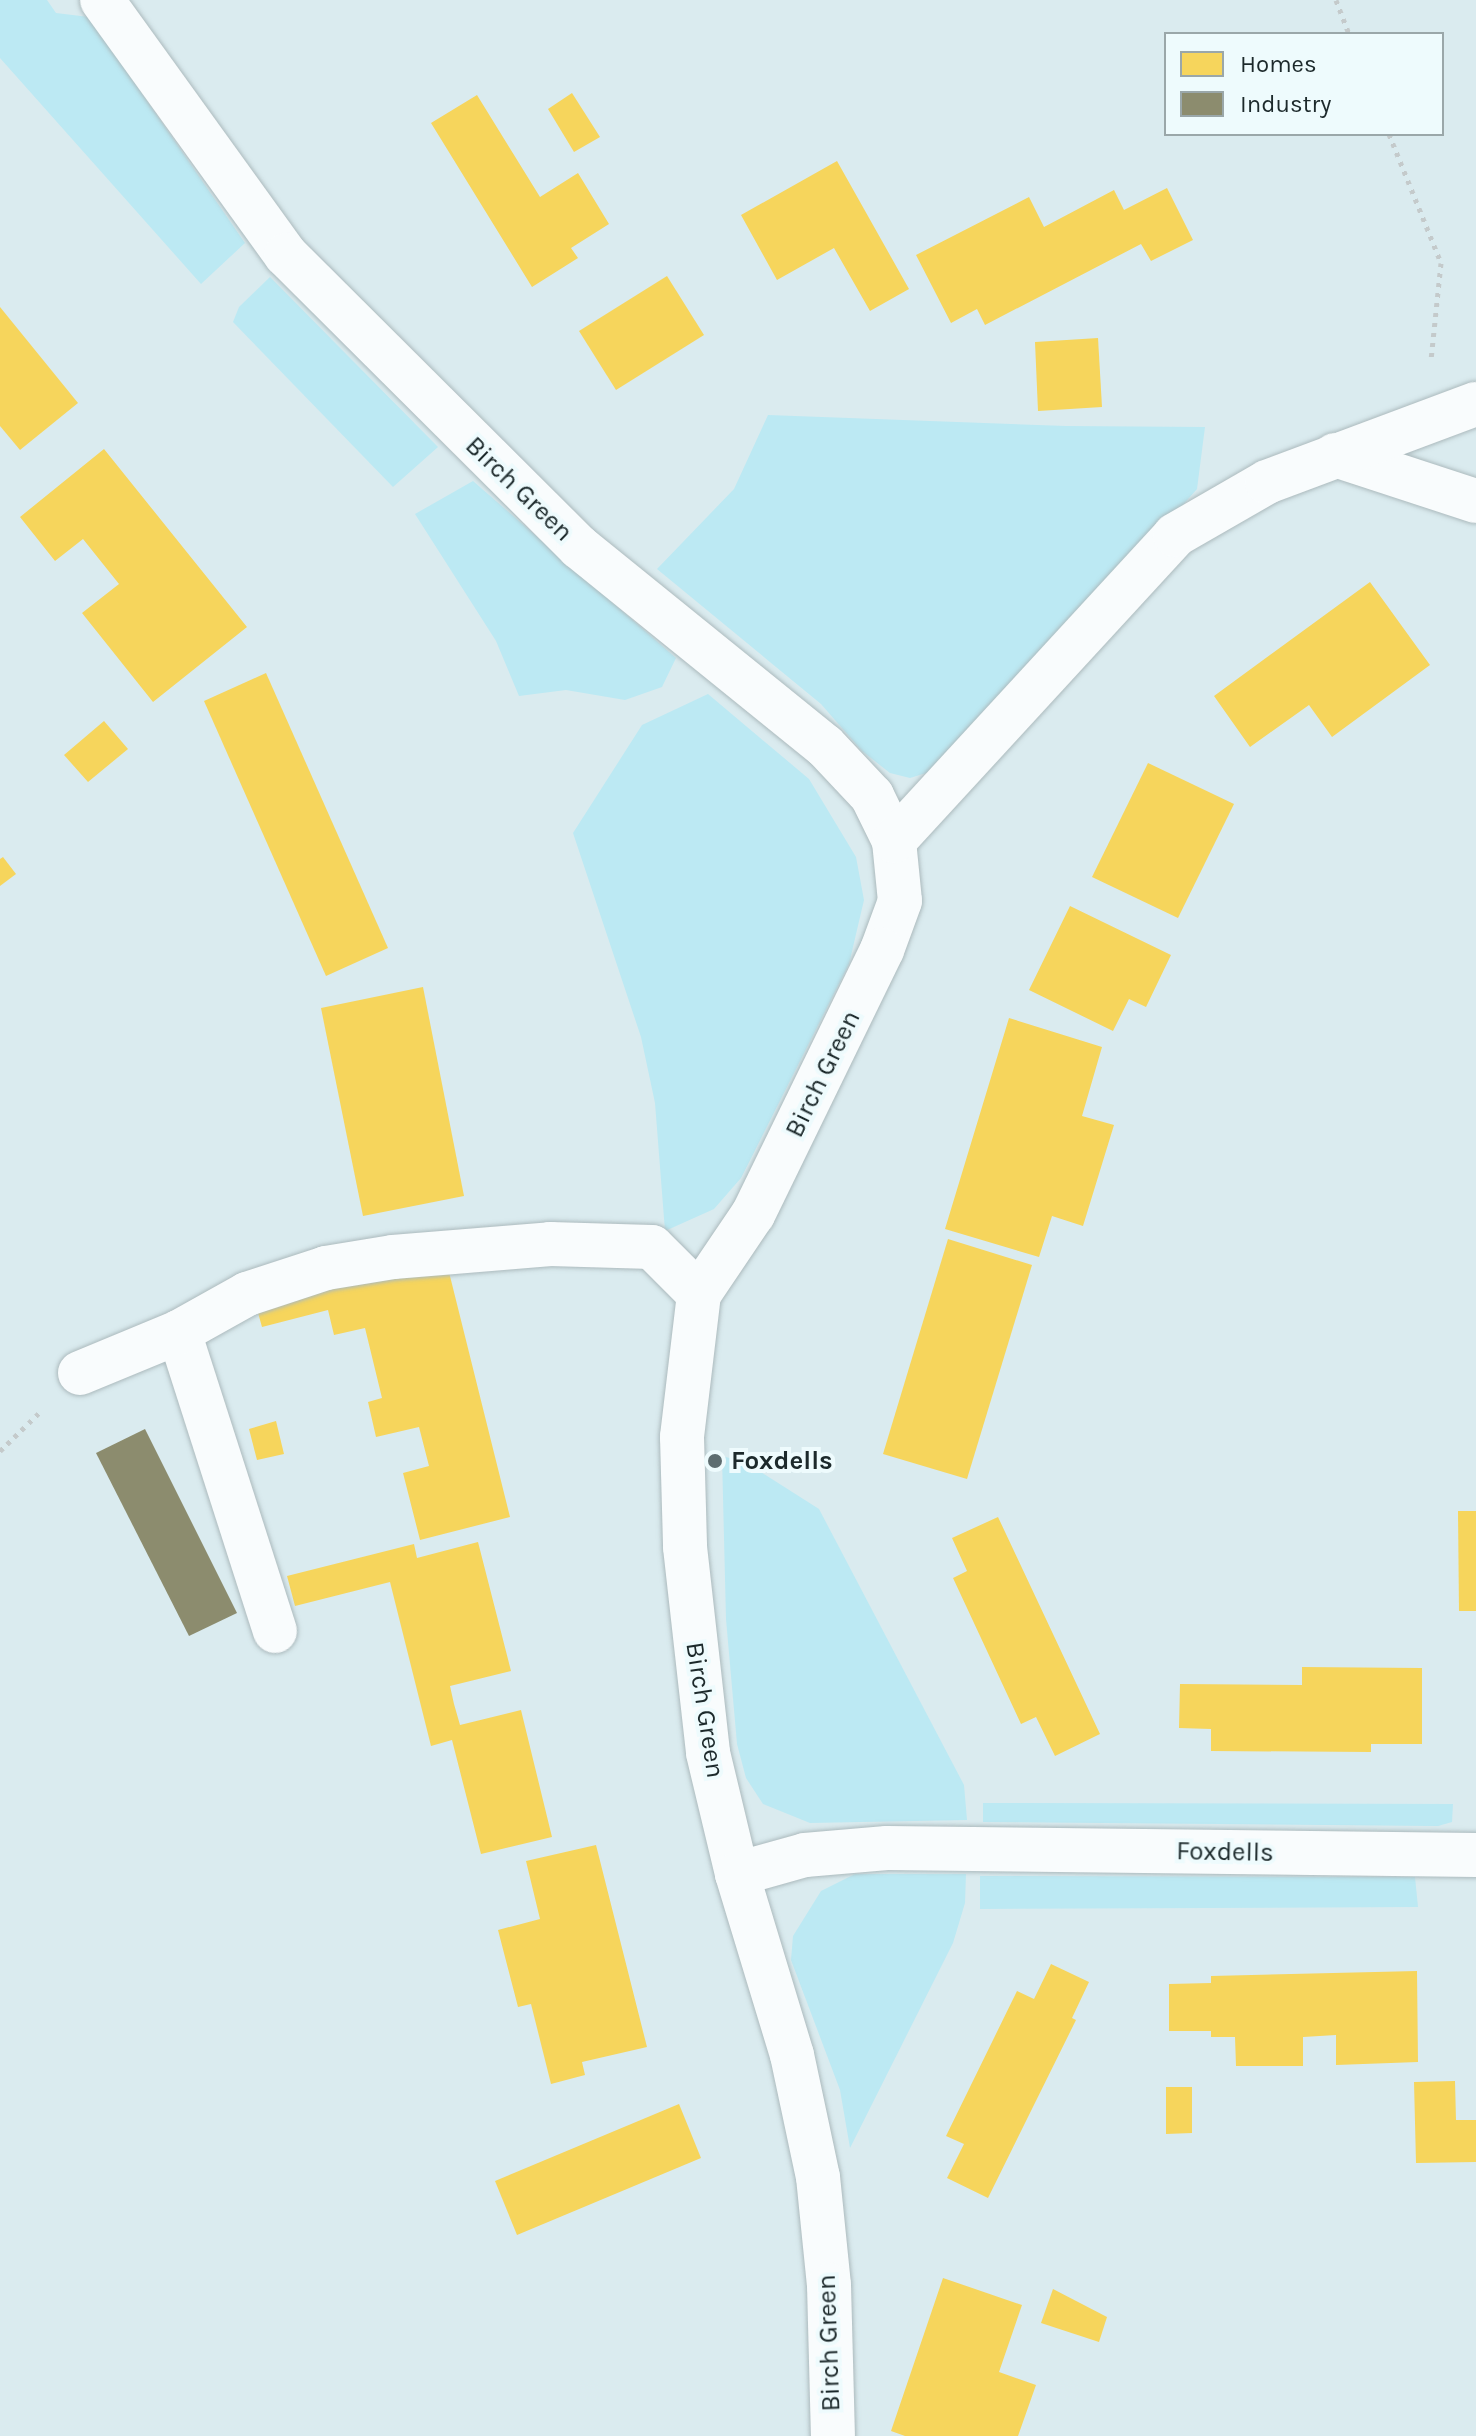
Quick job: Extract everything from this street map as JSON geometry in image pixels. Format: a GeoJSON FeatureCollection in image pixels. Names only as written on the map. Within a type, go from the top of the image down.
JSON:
{"type":"FeatureCollection","features":[{"type":"Feature","properties":{"kind":"street","name":"Birch Green"},"geometry":{"type":"LineString","coordinates":[[102,0],[286,255],[430,404],[579,547],[825,746],[872,796],[894,841],[900,901],[882,950],[753,1214],[699,1294],[682,1437],[685,1547],[708,1753],[737,1874],[792,2055],[818,2177],[829,2285],[833,2436]]}},
{"type":"Feature","properties":{"kind":"street"},"geometry":{"type":"LineString","coordinates":[[894,841],[1175,535],[1267,482],[1425,420],[1476,404]]}},
{"type":"Feature","properties":{"kind":"street"},"geometry":{"type":"LineString","coordinates":[[1335,455],[1476,501]]}},
{"type":"Feature","properties":{"kind":"street"},"geometry":{"type":"LineString","coordinates":[[80,1373],[179,1332],[247,1294],[326,1268],[550,1244],[652,1247],[699,1294]]}},
{"type":"Feature","properties":{"kind":"street"},"geometry":{"type":"LineString","coordinates":[[179,1332],[275,1631]]}},
{"type":"Feature","properties":{"kind":"street","name":"Foxdells"},"geometry":{"type":"LineString","coordinates":[[737,1874],[805,1855],[887,1848],[1476,1855]]}},
{"type":"Feature","properties":{"kind":"path"},"geometry":{"type":"LineString","coordinates":[[1336,0],[1348,32]]}},
{"type":"Feature","properties":{"kind":"path"},"geometry":{"type":"LineString","coordinates":[[1390,136],[1441,263],[1425,420]]}},
{"type":"Feature","properties":{"kind":"shaded area"},"geometry":{"type":"Polygon","coordinates":[[[0,0],[47,0],[56,13],[89,17],[245,243],[201,284],[0,58],[0,0]]]}},
{"type":"Feature","properties":{"kind":"shaded area"},"geometry":{"type":"Polygon","coordinates":[[[270,277],[438,447],[393,487],[233,322],[239,307],[270,277]]]}},
{"type":"Feature","properties":{"kind":"shaded area"},"geometry":{"type":"Polygon","coordinates":[[[768,415],[1066,426],[1205,427],[1197,489],[952,765],[910,778],[890,773],[862,751],[821,704],[657,569],[734,489],[768,415]]]}},
{"type":"Feature","properties":{"kind":"shaded area"},"geometry":{"type":"Polygon","coordinates":[[[473,481],[676,658],[662,687],[625,700],[566,690],[519,696],[496,641],[415,514],[473,481]]]}},
{"type":"Feature","properties":{"kind":"shaded area"},"geometry":{"type":"Polygon","coordinates":[[[708,694],[809,779],[856,857],[864,900],[849,964],[741,1178],[714,1209],[665,1231],[655,1103],[641,1037],[573,833],[642,725],[708,694]]]}},
{"type":"Feature","properties":{"kind":"shaded area"},"geometry":{"type":"Polygon","coordinates":[[[722,1456],[745,1462],[819,1509],[964,1785],[967,1820],[810,1823],[763,1804],[746,1778],[737,1744],[726,1619],[722,1456]]]}},
{"type":"Feature","properties":{"kind":"shaded area"},"geometry":{"type":"Polygon","coordinates":[[[983,1803],[1453,1804],[1452,1822],[1438,1826],[983,1822],[983,1803]]]}},
{"type":"Feature","properties":{"kind":"shaded area"},"geometry":{"type":"Polygon","coordinates":[[[855,1874],[966,1874],[965,1903],[953,1943],[850,2148],[840,2090],[791,1960],[793,1936],[821,1891],[855,1874]]]}},
{"type":"Feature","properties":{"kind":"shaded area"},"geometry":{"type":"Polygon","coordinates":[[[980,1876],[1415,1877],[1418,1907],[980,1909],[980,1876]]]}},
{"type":"Feature","properties":{"kind":"building: Homes"},"geometry":{"type":"Polygon","coordinates":[[[572,93],[600,137],[574,152],[548,109],[572,93]]]}},
{"type":"Feature","properties":{"kind":"building: Homes"},"geometry":{"type":"Polygon","coordinates":[[[477,95],[540,197],[578,173],[609,224],[571,248],[578,258],[532,287],[431,123],[477,95]]]}},
{"type":"Feature","properties":{"kind":"building: Homes"},"geometry":{"type":"Polygon","coordinates":[[[837,161],[909,289],[870,311],[834,248],[777,280],[741,215],[837,161]]]}},
{"type":"Feature","properties":{"kind":"building: Homes"},"geometry":{"type":"Polygon","coordinates":[[[1167,188],[1193,240],[1151,261],[1141,244],[985,325],[977,309],[951,323],[916,255],[1029,197],[1044,227],[1114,190],[1124,210],[1167,188]]]}},
{"type":"Feature","properties":{"kind":"building: Homes"},"geometry":{"type":"Polygon","coordinates":[[[667,276],[704,335],[616,390],[579,331],[667,276]]]}},
{"type":"Feature","properties":{"kind":"building: Homes"},"geometry":{"type":"Polygon","coordinates":[[[0,307],[78,403],[20,450],[0,426],[0,307]]]}},
{"type":"Feature","properties":{"kind":"building: Homes"},"geometry":{"type":"Polygon","coordinates":[[[1098,338],[1102,407],[1038,411],[1035,342],[1098,338]]]}},
{"type":"Feature","properties":{"kind":"building: Homes"},"geometry":{"type":"Polygon","coordinates":[[[104,449],[247,627],[153,702],[82,613],[119,584],[83,539],[55,561],[20,517],[104,449]]]}},
{"type":"Feature","properties":{"kind":"building: Homes"},"geometry":{"type":"Polygon","coordinates":[[[1370,582],[1430,665],[1332,737],[1309,705],[1250,747],[1214,696],[1370,582]]]}},
{"type":"Feature","properties":{"kind":"building: Homes"},"geometry":{"type":"Polygon","coordinates":[[[266,673],[388,948],[326,976],[204,701],[266,673]]]}},
{"type":"Feature","properties":{"kind":"building: Homes"},"geometry":{"type":"Polygon","coordinates":[[[104,721],[128,749],[88,782],[64,755],[104,721]]]}},
{"type":"Feature","properties":{"kind":"building: Homes"},"geometry":{"type":"Polygon","coordinates":[[[1148,763],[1234,804],[1178,918],[1092,877],[1148,763]]]}},
{"type":"Feature","properties":{"kind":"building: Homes"},"geometry":{"type":"Polygon","coordinates":[[[3,857],[16,874],[0,886],[0,859],[3,857]]]}},
{"type":"Feature","properties":{"kind":"building: Homes"},"geometry":{"type":"Polygon","coordinates":[[[1070,906],[1171,955],[1146,1007],[1129,999],[1113,1031],[1029,990],[1070,906]]]}},
{"type":"Feature","properties":{"kind":"building: Homes"},"geometry":{"type":"Polygon","coordinates":[[[423,987],[464,1196],[363,1216],[321,1008],[423,987]]]}},
{"type":"Feature","properties":{"kind":"building: Homes"},"geometry":{"type":"Polygon","coordinates":[[[1009,1018],[1102,1047],[1082,1116],[1114,1125],[1083,1226],[1052,1216],[1039,1257],[945,1229],[1009,1018]]]}},
{"type":"Feature","properties":{"kind":"building: Homes"},"geometry":{"type":"Polygon","coordinates":[[[948,1239],[1032,1265],[967,1479],[883,1454],[948,1239]]]}},
{"type":"Feature","properties":{"kind":"building: Homes"},"geometry":{"type":"Polygon","coordinates":[[[447,1264],[510,1517],[420,1540],[403,1473],[429,1466],[419,1427],[376,1437],[368,1402],[382,1398],[365,1328],[334,1335],[328,1310],[262,1327],[255,1302],[447,1264]]]}},
{"type":"Feature","properties":{"kind":"building: Homes"},"geometry":{"type":"Polygon","coordinates":[[[276,1421],[284,1454],[257,1460],[249,1429],[276,1421]]]}},
{"type":"Feature","properties":{"kind":"building: Homes"},"geometry":{"type":"Polygon","coordinates":[[[1458,1511],[1476,1511],[1476,1611],[1459,1611],[1458,1511]]]}},
{"type":"Feature","properties":{"kind":"building: Homes"},"geometry":{"type":"Polygon","coordinates":[[[998,1517],[1100,1734],[1055,1756],[1036,1717],[1021,1724],[953,1578],[967,1571],[952,1538],[998,1517]]]}},
{"type":"Feature","properties":{"kind":"building: Homes"},"geometry":{"type":"Polygon","coordinates":[[[478,1542],[511,1671],[450,1686],[454,1704],[460,1725],[521,1710],[552,1837],[481,1854],[452,1740],[431,1746],[390,1582],[295,1606],[287,1576],[414,1544],[417,1558],[478,1542]]]}},
{"type":"Feature","properties":{"kind":"building: Homes"},"geometry":{"type":"Polygon","coordinates":[[[1302,1667],[1422,1668],[1422,1744],[1371,1744],[1371,1752],[1211,1751],[1211,1729],[1179,1728],[1180,1684],[1302,1685],[1302,1667]]]}},
{"type":"Feature","properties":{"kind":"building: Homes"},"geometry":{"type":"Polygon","coordinates":[[[596,1845],[647,2047],[582,2062],[585,2075],[551,2084],[531,2004],[518,2007],[498,1930],[540,1919],[526,1861],[596,1845]]]}},
{"type":"Feature","properties":{"kind":"building: Homes"},"geometry":{"type":"Polygon","coordinates":[[[1051,1964],[1089,1982],[1072,2018],[1076,2020],[988,2198],[947,2178],[964,2144],[946,2136],[1017,1991],[1034,1999],[1051,1964]]]}},
{"type":"Feature","properties":{"kind":"building: Homes"},"geometry":{"type":"Polygon","coordinates":[[[1417,1971],[1418,2062],[1336,2065],[1336,2035],[1303,2037],[1303,2066],[1236,2066],[1235,2037],[1211,2037],[1211,2031],[1169,2031],[1169,1984],[1211,1983],[1211,1976],[1417,1971]]]}},
{"type":"Feature","properties":{"kind":"building: Homes"},"geometry":{"type":"Polygon","coordinates":[[[1455,2081],[1456,2120],[1476,2120],[1476,2162],[1416,2163],[1414,2082],[1455,2081]]]}},
{"type":"Feature","properties":{"kind":"building: Homes"},"geometry":{"type":"Polygon","coordinates":[[[1166,2087],[1192,2087],[1192,2133],[1166,2134],[1166,2087]]]}},
{"type":"Feature","properties":{"kind":"building: Homes"},"geometry":{"type":"Polygon","coordinates":[[[679,2104],[701,2158],[517,2235],[495,2181],[679,2104]]]}},
{"type":"Feature","properties":{"kind":"building: Homes"},"geometry":{"type":"Polygon","coordinates":[[[943,2278],[1022,2305],[999,2372],[1036,2385],[1018,2436],[905,2436],[891,2431],[943,2278]]]}},
{"type":"Feature","properties":{"kind":"building: Homes"},"geometry":{"type":"Polygon","coordinates":[[[1053,2289],[1107,2317],[1099,2342],[1041,2323],[1053,2289]]]}},
{"type":"Feature","properties":{"kind":"building: Industry"},"geometry":{"type":"Polygon","coordinates":[[[145,1429],[237,1613],[189,1636],[96,1453],[145,1429]]]}},
{"type":"Feature","properties":{"kind":"place","name":"Foxdells"},"geometry":{"type":"Point","coordinates":[715,1461]}}]}
